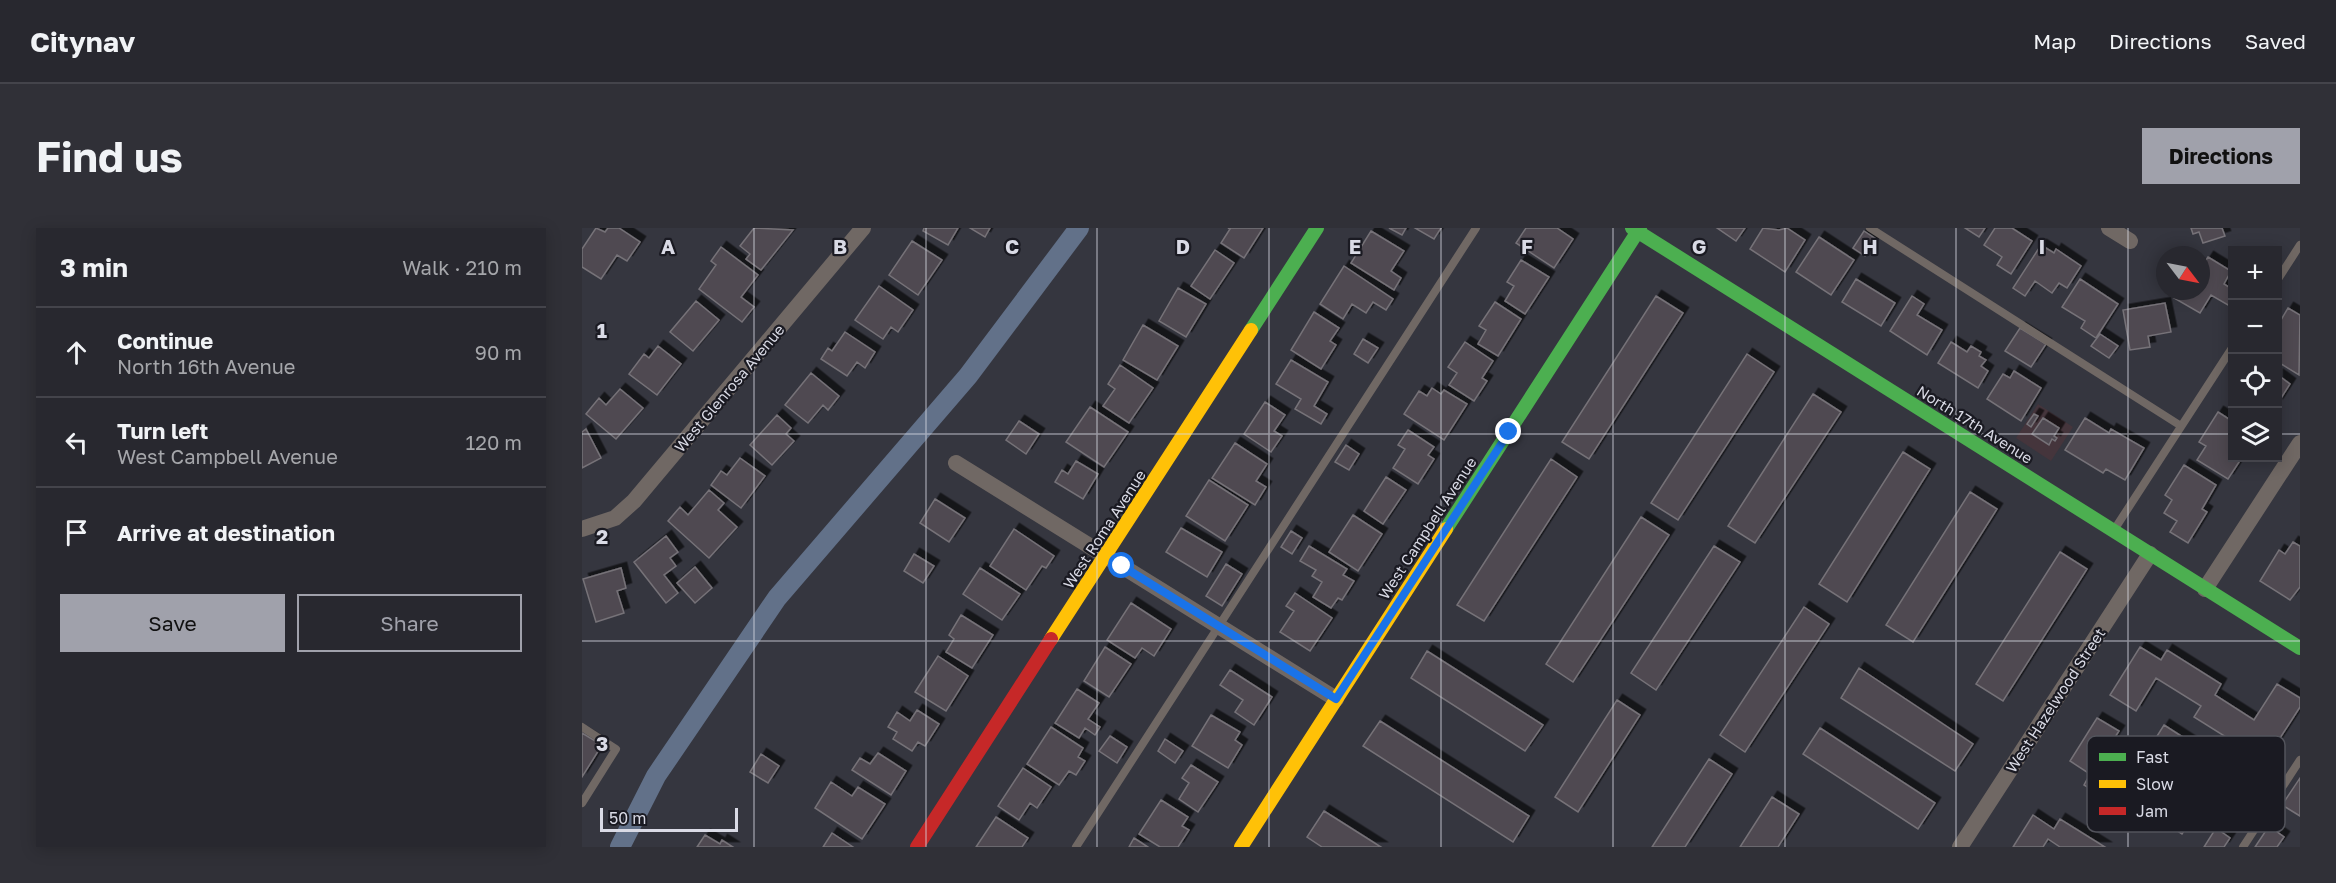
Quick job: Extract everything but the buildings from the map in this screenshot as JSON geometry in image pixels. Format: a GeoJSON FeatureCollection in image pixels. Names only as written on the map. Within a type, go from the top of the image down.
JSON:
{"type":"FeatureCollection","features":[{"type":"Feature","properties":{"kind":"street","name":"West Glenrosa Avenue"},"geometry":{"type":"LineString","coordinates":[[582,529],[615,518],[634,501],[863,228]]}},
{"type":"Feature","properties":{"kind":"street","name":"West Roma Avenue"},"geometry":{"type":"LineString","coordinates":[[918,847],[1317,228]]}},
{"type":"Feature","properties":{"kind":"street"},"geometry":{"type":"LineString","coordinates":[[2109,228],[2130,241]]}},
{"type":"Feature","properties":{"kind":"street","name":"North 17th Avenue"},"geometry":{"type":"LineString","coordinates":[[1636,229],[2300,647]]}},
{"type":"Feature","properties":{"kind":"street","name":"West Campbell Avenue"},"geometry":{"type":"LineString","coordinates":[[1241,847],[1636,229]]}},
{"type":"Feature","properties":{"kind":"street"},"geometry":{"type":"LineString","coordinates":[[2205,589],[2300,443]]}},
{"type":"Feature","properties":{"kind":"street"},"geometry":{"type":"LineString","coordinates":[[956,463],[1336,699]]}},
{"type":"Feature","properties":{"kind":"street","name":"West Hazelwood Street"},"geometry":{"type":"LineString","coordinates":[[1960,847],[2150,554]]}},
{"type":"Feature","properties":{"kind":"lane"},"geometry":{"type":"LineString","coordinates":[[1076,847],[1476,228]]}},
{"type":"Feature","properties":{"kind":"lane"},"geometry":{"type":"LineString","coordinates":[[1870,228],[2181,426]]}},
{"type":"Feature","properties":{"kind":"lane"},"geometry":{"type":"LineString","coordinates":[[2282,272],[2300,245]]}},
{"type":"Feature","properties":{"kind":"lane"},"geometry":{"type":"LineString","coordinates":[[2114,531],[2228,354]]}},
{"type":"Feature","properties":{"kind":"lane"},"geometry":{"type":"LineString","coordinates":[[582,727],[616,749],[582,803]]}},
{"type":"Feature","properties":{"kind":"lane"},"geometry":{"type":"LineString","coordinates":[[2285,783],[2300,760]]}},
{"type":"Feature","properties":{"kind":"lane"},"geometry":{"type":"LineString","coordinates":[[2243,847],[2253,832]]}},
{"type":"Feature","properties":{"kind":"shaded area"},"geometry":{"type":"Polygon","coordinates":[[[2038,404],[2073,427],[2051,461],[2016,438],[2038,404]]]}},
{"type":"Feature","properties":{"kind":"waterway"},"geometry":{"type":"LineString","coordinates":[[620,847],[656,776],[777,598],[968,376],[1079,228]]}},
{"type":"Feature","properties":{"kind":"traffic: fast"},"geometry":{"type":"LineString","coordinates":[[1251,330],[1317,228]]}},
{"type":"Feature","properties":{"kind":"traffic: fast"},"geometry":{"type":"LineString","coordinates":[[1632,228],[2300,648]]}},
{"type":"Feature","properties":{"kind":"traffic: fast"},"geometry":{"type":"LineString","coordinates":[[1446,529],[1640,228]]}},
{"type":"Feature","properties":{"kind":"traffic: slow"},"geometry":{"type":"LineString","coordinates":[[1051,639],[1251,330]]}},
{"type":"Feature","properties":{"kind":"traffic: slow"},"geometry":{"type":"LineString","coordinates":[[1241,847],[1446,529]]}},
{"type":"Feature","properties":{"kind":"traffic: jam"},"geometry":{"type":"LineString","coordinates":[[917,847],[1051,639]]}},
{"type":"Feature","properties":{"kind":"route"},"geometry":{"type":"LineString","coordinates":[[1122,566],[1336,699],[1509,432]]}}]}
